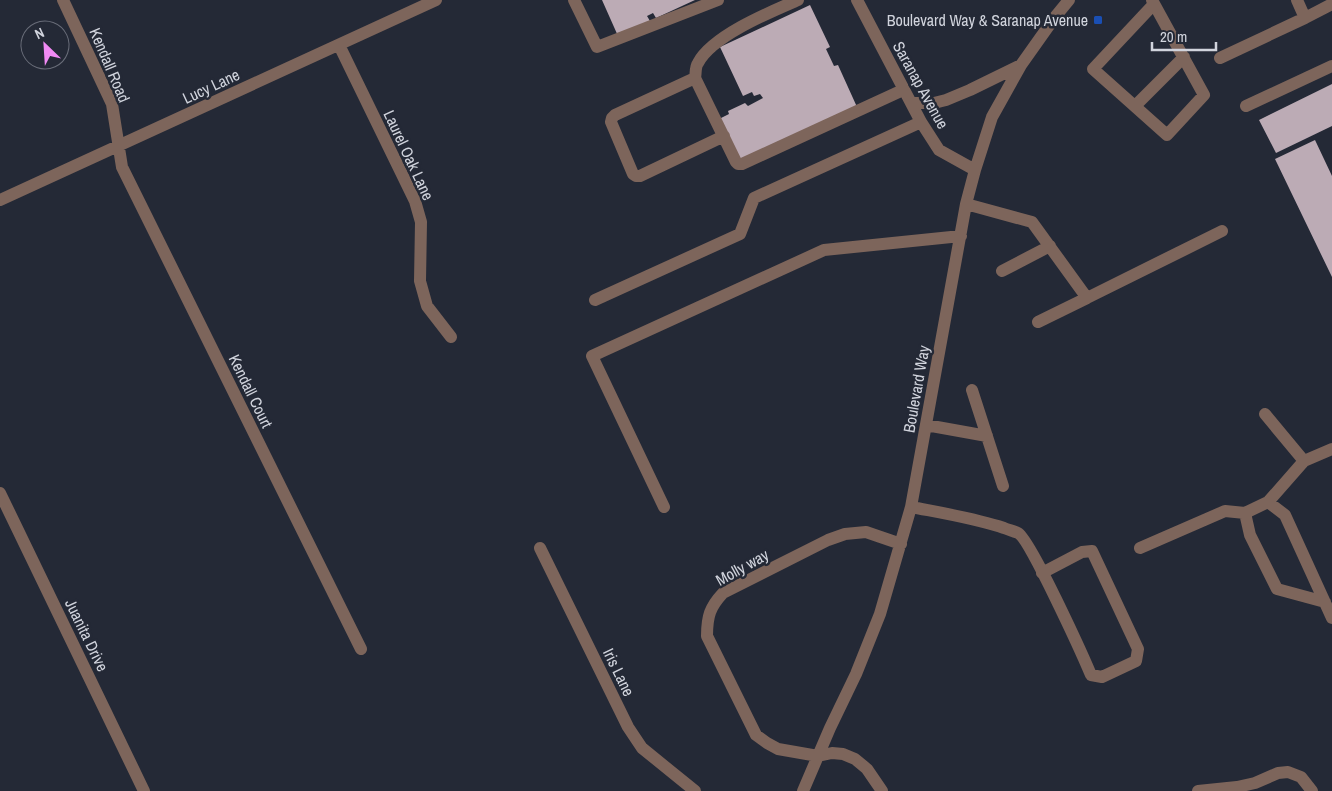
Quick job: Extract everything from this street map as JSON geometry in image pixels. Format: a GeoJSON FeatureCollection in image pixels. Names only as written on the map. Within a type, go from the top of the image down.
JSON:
{"type":"FeatureCollection","features":[{"type":"Feature","properties":{"kind":"street","name":"Kendall Road"},"geometry":{"type":"LineString","coordinates":[[63,0],[112,104],[119,146]]}},
{"type":"Feature","properties":{"kind":"street","name":"Lucy Lane"},"geometry":{"type":"LineString","coordinates":[[0,200],[436,0]]}},
{"type":"Feature","properties":{"kind":"street"},"geometry":{"type":"LineString","coordinates":[[574,0],[597,47],[718,0]]}},
{"type":"Feature","properties":{"kind":"street"},"geometry":{"type":"LineString","coordinates":[[798,0],[726,35],[706,52],[696,65],[695,78],[738,164],[742,164],[903,90]]}},
{"type":"Feature","properties":{"kind":"street","name":"Saranap Avenue"},"geometry":{"type":"LineString","coordinates":[[857,0],[903,90],[939,150],[974,170]]}},
{"type":"Feature","properties":{"kind":"street","name":"Boulevard Way"},"geometry":{"type":"LineString","coordinates":[[803,791],[856,674],[880,614],[911,507],[966,204],[974,170],[992,117],[1021,65],[1055,17],[1070,0]]}},
{"type":"Feature","properties":{"kind":"street"},"geometry":{"type":"LineString","coordinates":[[1297,0],[1305,18]]}},
{"type":"Feature","properties":{"kind":"street"},"geometry":{"type":"LineString","coordinates":[[1153,2],[1204,94],[1167,135],[1093,69],[1153,2]]}},
{"type":"Feature","properties":{"kind":"street"},"geometry":{"type":"LineString","coordinates":[[1220,58],[1332,4]]}},
{"type":"Feature","properties":{"kind":"street","name":"Laurel Oak Lane"},"geometry":{"type":"LineString","coordinates":[[339,45],[415,200],[421,222],[420,281],[427,306],[451,337]]}},
{"type":"Feature","properties":{"kind":"street"},"geometry":{"type":"LineString","coordinates":[[1135,106],[1184,57]]}},
{"type":"Feature","properties":{"kind":"street"},"geometry":{"type":"LineString","coordinates":[[911,103],[934,103],[946,100],[1021,65]]}},
{"type":"Feature","properties":{"kind":"street"},"geometry":{"type":"LineString","coordinates":[[1246,106],[1332,66]]}},
{"type":"Feature","properties":{"kind":"street"},"geometry":{"type":"LineString","coordinates":[[695,78],[612,118],[611,122],[633,174],[640,176],[724,136]]}},
{"type":"Feature","properties":{"kind":"street"},"geometry":{"type":"LineString","coordinates":[[595,300],[740,234],[754,198],[921,122]]}},
{"type":"Feature","properties":{"kind":"street","name":"Kendall Court"},"geometry":{"type":"LineString","coordinates":[[119,146],[122,166],[361,649]]}},
{"type":"Feature","properties":{"kind":"street"},"geometry":{"type":"LineString","coordinates":[[966,204],[1032,222],[1087,298]]}},
{"type":"Feature","properties":{"kind":"street"},"geometry":{"type":"LineString","coordinates":[[1038,322],[1222,231]]}},
{"type":"Feature","properties":{"kind":"street"},"geometry":{"type":"LineString","coordinates":[[664,507],[592,356],[824,250],[961,236]]}},
{"type":"Feature","properties":{"kind":"street"},"geometry":{"type":"LineString","coordinates":[[1002,271],[1050,246]]}},
{"type":"Feature","properties":{"kind":"street"},"geometry":{"type":"LineString","coordinates":[[972,390],[1004,486]]}},
{"type":"Feature","properties":{"kind":"street"},"geometry":{"type":"LineString","coordinates":[[1265,414],[1304,461]]}},
{"type":"Feature","properties":{"kind":"street"},"geometry":{"type":"LineString","coordinates":[[926,425],[987,436]]}},
{"type":"Feature","properties":{"kind":"street"},"geometry":{"type":"LineString","coordinates":[[1140,548],[1225,511],[1245,513],[1268,502],[1304,461],[1332,449]]}},
{"type":"Feature","properties":{"kind":"street","name":"Juanita Drive"},"geometry":{"type":"LineString","coordinates":[[0,493],[144,791]]}},
{"type":"Feature","properties":{"kind":"street"},"geometry":{"type":"LineString","coordinates":[[1268,502],[1285,515],[1328,600],[1332,618]]}},
{"type":"Feature","properties":{"kind":"street"},"geometry":{"type":"LineString","coordinates":[[911,507],[988,523],[1021,534],[1036,559],[1042,573],[1092,675],[1102,677],[1136,661],[1138,649],[1092,551],[1082,552],[1042,573]]}},
{"type":"Feature","properties":{"kind":"street"},"geometry":{"type":"LineString","coordinates":[[1245,513],[1250,535],[1277,589],[1328,600]]}},
{"type":"Feature","properties":{"kind":"street","name":"Molly way"},"geometry":{"type":"LineString","coordinates":[[882,791],[867,769],[855,759],[843,754],[832,753],[818,756],[778,749],[756,735],[707,636],[707,620],[713,604],[723,593],[828,540],[845,534],[866,532],[900,544]]}},
{"type":"Feature","properties":{"kind":"street","name":"Iris Lane"},"geometry":{"type":"LineString","coordinates":[[540,548],[628,727],[642,748],[695,791]]}},
{"type":"Feature","properties":{"kind":"street"},"geometry":{"type":"LineString","coordinates":[[1198,791],[1237,787],[1255,783],[1278,773],[1288,772],[1301,777],[1312,791]]}},
{"type":"Feature","properties":{"kind":"building"},"geometry":{"type":"Polygon","coordinates":[[[602,0],[695,0],[656,18],[653,13],[647,16],[650,21],[618,36],[602,0]]]}},
{"type":"Feature","properties":{"kind":"building"},"geometry":{"type":"Polygon","coordinates":[[[810,5],[830,47],[826,49],[834,66],[838,65],[857,107],[739,161],[719,119],[729,114],[728,111],[745,103],[748,106],[763,98],[760,94],[754,96],[752,92],[743,96],[720,47],[810,5]]]}},
{"type":"Feature","properties":{"kind":"building"},"geometry":{"type":"Polygon","coordinates":[[[1332,84],[1332,126],[1276,153],[1259,120],[1332,84]]]}},
{"type":"Feature","properties":{"kind":"building"},"geometry":{"type":"Polygon","coordinates":[[[1315,140],[1332,176],[1332,277],[1275,159],[1315,140]]]}},
{"type":"Feature","properties":{"kind":"place","name":"Boulevard Way & Saranap Avenue"},"geometry":{"type":"Point","coordinates":[1098,20]}}]}
